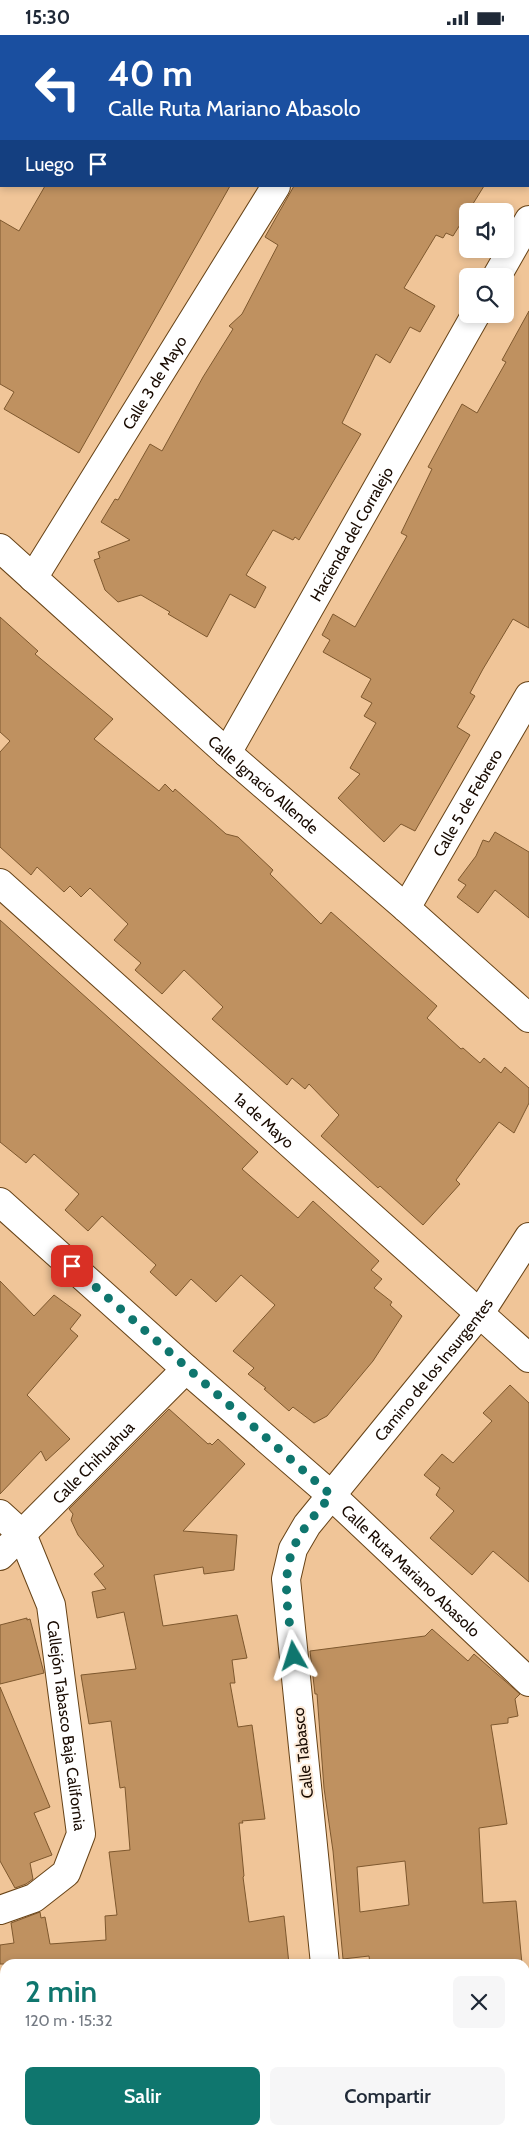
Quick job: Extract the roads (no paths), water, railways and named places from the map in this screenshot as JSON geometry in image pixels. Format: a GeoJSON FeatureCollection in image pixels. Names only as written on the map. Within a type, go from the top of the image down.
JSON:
{"type":"FeatureCollection","features":[{"type":"Feature","properties":{"kind":"street","name":"Calle 3 de Mayo"},"geometry":{"type":"LineString","coordinates":[[33,578],[275,187]]}},
{"type":"Feature","properties":{"kind":"street"},"geometry":{"type":"LineString","coordinates":[[502,268],[529,220]]}},
{"type":"Feature","properties":{"kind":"street","name":"Hacienda del Corralejo"},"geometry":{"type":"LineString","coordinates":[[227,753],[471,323]]}},
{"type":"Feature","properties":{"kind":"street","name":"Calle Ignacio Allende"},"geometry":{"type":"LineString","coordinates":[[0,548],[227,753],[529,1017]]}},
{"type":"Feature","properties":{"kind":"street","name":"Calle 5 de Febrero"},"geometry":{"type":"LineString","coordinates":[[406,908],[529,696]]}},
{"type":"Feature","properties":{"kind":"street","name":"1a de Mayo"},"geometry":{"type":"LineString","coordinates":[[0,883],[529,1358]]}},
{"type":"Feature","properties":{"kind":"street","name":"Calle Ruta Mariano Abasolo"},"geometry":{"type":"LineString","coordinates":[[0,1201],[186,1369],[331,1495],[529,1682]]}},
{"type":"Feature","properties":{"kind":"street","name":"Camino de los Insurgentes"},"geometry":{"type":"LineString","coordinates":[[331,1495],[480,1313],[529,1237]]}},
{"type":"Feature","properties":{"kind":"street","name":"Calle Chihuahua"},"geometry":{"type":"LineString","coordinates":[[0,1556],[186,1369]]}},
{"type":"Feature","properties":{"kind":"street","name":"Calle Tabasco"},"geometry":{"type":"LineString","coordinates":[[324,1959],[286,1579],[293,1549],[307,1525],[331,1495]]}},
{"type":"Feature","properties":{"kind":"street"},"geometry":{"type":"LineString","coordinates":[[0,1514],[22,1534]]}},
{"type":"Feature","properties":{"kind":"street","name":"Callejón Tabasco Baja California"},"geometry":{"type":"LineString","coordinates":[[0,1910],[34,1898],[66,1873],[82,1834],[51,1605],[22,1534]]}}]}
